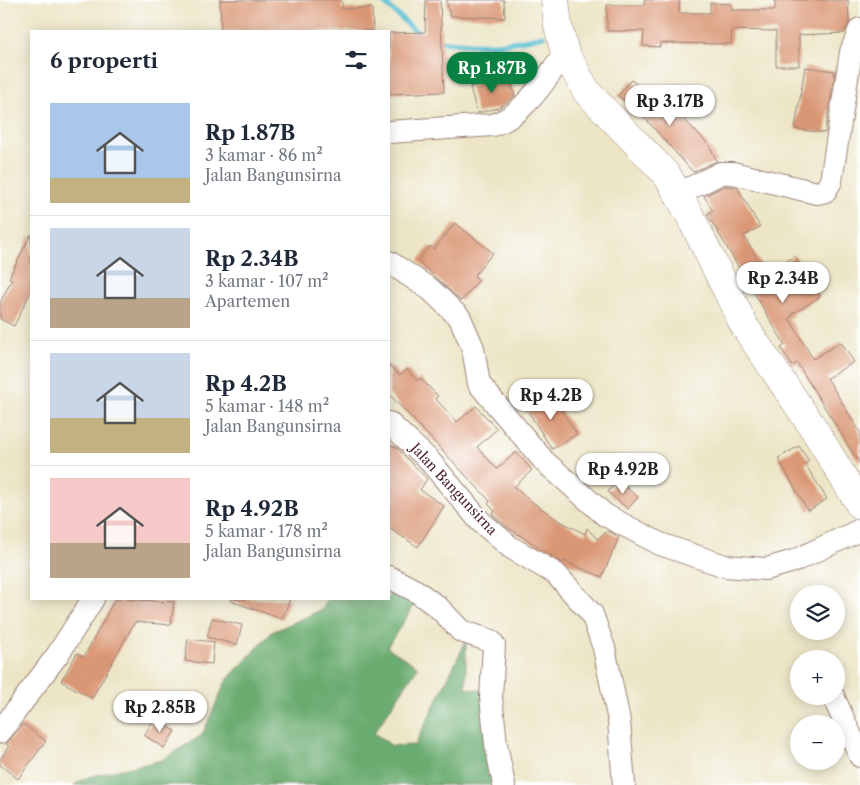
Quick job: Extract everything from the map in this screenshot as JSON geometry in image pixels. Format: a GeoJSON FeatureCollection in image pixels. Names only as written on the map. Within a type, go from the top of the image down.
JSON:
{"type":"FeatureCollection","features":[{"type":"Feature","properties":{"kind":"highway"},"geometry":{"type":"LineString","coordinates":[[554,0],[565,53],[587,92],[667,175],[744,327],[814,429],[860,505]]}},
{"type":"Feature","properties":{"kind":"street"},"geometry":{"type":"LineString","coordinates":[[678,194],[721,173],[733,173],[817,193],[825,190],[832,181],[851,52],[860,29]]}},
{"type":"Feature","properties":{"kind":"street"},"geometry":{"type":"LineString","coordinates":[[390,132],[493,125],[506,121],[529,98],[565,53]]}},
{"type":"Feature","properties":{"kind":"street"},"geometry":{"type":"LineString","coordinates":[[390,263],[431,290],[460,318],[473,348],[479,384],[544,461],[605,515],[660,544],[725,566],[766,569],[794,561],[860,530]]}},
{"type":"Feature","properties":{"kind":"street","name":"Jalan Bangunsirna"},"geometry":{"type":"LineString","coordinates":[[390,424],[428,460],[480,521],[510,547],[556,574],[592,614],[604,648],[619,721],[624,785]]}},
{"type":"Feature","properties":{"kind":"street"},"geometry":{"type":"LineString","coordinates":[[390,578],[416,591],[439,608],[462,631],[491,641],[494,645],[491,697],[496,744],[504,785]]}},
{"type":"Feature","properties":{"kind":"street"},"geometry":{"type":"LineString","coordinates":[[0,732],[58,654],[92,600]]}},
{"type":"Feature","properties":{"kind":"street"},"geometry":{"type":"LineString","coordinates":[[837,705],[860,756]]}},
{"type":"Feature","properties":{"kind":"green space"},"geometry":{"type":"Polygon","coordinates":[[[390,589],[416,603],[387,647],[418,667],[374,733],[392,746],[415,745],[466,641],[466,688],[486,691],[496,785],[74,785],[88,777],[162,760],[202,735],[226,681],[272,632],[323,609],[327,600],[390,600],[390,589]]]}},
{"type":"Feature","properties":{"kind":"building"},"geometry":{"type":"Polygon","coordinates":[[[220,0],[342,0],[342,9],[372,8],[373,30],[221,30],[220,0]]]}},
{"type":"Feature","properties":{"kind":"building"},"geometry":{"type":"Polygon","coordinates":[[[426,0],[440,0],[444,92],[390,94],[390,33],[425,32],[426,0]]]}},
{"type":"Feature","properties":{"kind":"building"},"geometry":{"type":"Polygon","coordinates":[[[446,0],[504,0],[505,18],[450,16],[446,0]]]}},
{"type":"Feature","properties":{"kind":"building"},"geometry":{"type":"Polygon","coordinates":[[[644,0],[679,0],[679,13],[710,13],[710,3],[732,4],[732,10],[775,10],[775,0],[848,0],[849,22],[844,33],[799,35],[799,66],[776,66],[776,31],[732,30],[731,44],[660,43],[660,47],[643,46],[644,31],[607,31],[607,5],[644,5],[644,0]]]}},
{"type":"Feature","properties":{"kind":"building"},"geometry":{"type":"Polygon","coordinates":[[[805,67],[835,71],[825,133],[795,129],[805,67]]]}},
{"type":"Feature","properties":{"kind":"building"},"geometry":{"type":"Polygon","coordinates":[[[509,75],[515,96],[498,108],[477,113],[470,87],[509,75]]]}},
{"type":"Feature","properties":{"kind":"building"},"geometry":{"type":"Polygon","coordinates":[[[631,80],[652,96],[655,94],[675,116],[678,113],[709,145],[717,161],[693,172],[643,116],[618,96],[631,80]]]}},
{"type":"Feature","properties":{"kind":"building"},"geometry":{"type":"Polygon","coordinates":[[[724,186],[737,187],[760,227],[744,236],[766,273],[795,256],[820,297],[792,314],[793,316],[789,318],[813,359],[841,342],[854,362],[827,378],[860,432],[860,464],[797,363],[792,366],[781,348],[785,345],[707,214],[713,211],[704,196],[724,186]]]}},
{"type":"Feature","properties":{"kind":"building"},"geometry":{"type":"Polygon","coordinates":[[[455,223],[493,253],[474,276],[479,280],[461,301],[418,261],[430,246],[434,249],[455,223]]]}},
{"type":"Feature","properties":{"kind":"building"},"geometry":{"type":"Polygon","coordinates":[[[30,236],[30,293],[14,326],[0,319],[0,303],[12,279],[9,278],[30,236]]]}},
{"type":"Feature","properties":{"kind":"building"},"geometry":{"type":"Polygon","coordinates":[[[390,366],[400,375],[407,369],[417,381],[420,378],[438,396],[435,398],[457,422],[476,406],[497,429],[477,447],[497,469],[516,452],[532,470],[514,487],[528,499],[558,520],[585,534],[587,528],[597,539],[608,531],[619,537],[602,577],[564,561],[563,563],[507,527],[492,514],[495,511],[488,504],[490,501],[390,395],[390,366]]]}},
{"type":"Feature","properties":{"kind":"building"},"geometry":{"type":"Polygon","coordinates":[[[549,392],[577,434],[552,449],[525,407],[549,392]]]}},
{"type":"Feature","properties":{"kind":"building"},"geometry":{"type":"Polygon","coordinates":[[[390,444],[397,448],[427,479],[420,490],[444,506],[418,547],[390,529],[390,444]]]}},
{"type":"Feature","properties":{"kind":"building"},"geometry":{"type":"Polygon","coordinates":[[[799,446],[809,461],[805,464],[827,499],[808,511],[778,458],[799,446]]]}},
{"type":"Feature","properties":{"kind":"building"},"geometry":{"type":"Polygon","coordinates":[[[617,480],[638,497],[628,509],[608,492],[617,480]]]}},
{"type":"Feature","properties":{"kind":"building"},"geometry":{"type":"Polygon","coordinates":[[[114,600],[174,602],[171,625],[135,622],[92,698],[61,681],[77,653],[84,657],[114,600]]]}},
{"type":"Feature","properties":{"kind":"building"},"geometry":{"type":"Polygon","coordinates":[[[231,600],[290,600],[282,619],[231,600]]]}},
{"type":"Feature","properties":{"kind":"building"},"geometry":{"type":"Polygon","coordinates":[[[212,618],[242,625],[237,645],[207,637],[212,618]]]}},
{"type":"Feature","properties":{"kind":"building"},"geometry":{"type":"Polygon","coordinates":[[[188,639],[214,642],[212,664],[185,661],[188,639]]]}},
{"type":"Feature","properties":{"kind":"building"},"geometry":{"type":"Polygon","coordinates":[[[155,718],[175,731],[164,748],[144,735],[155,718]]]}},
{"type":"Feature","properties":{"kind":"building"},"geometry":{"type":"Polygon","coordinates":[[[23,724],[46,741],[18,779],[0,765],[0,759],[9,746],[6,744],[23,724]]]}},
{"type":"Feature","properties":{"kind":"waterway"},"geometry":{"type":"LineString","coordinates":[[381,0],[421,36]]}},
{"type":"Feature","properties":{"kind":"waterway"},"geometry":{"type":"LineString","coordinates":[[434,40],[463,44],[502,44],[543,36]]}}]}
